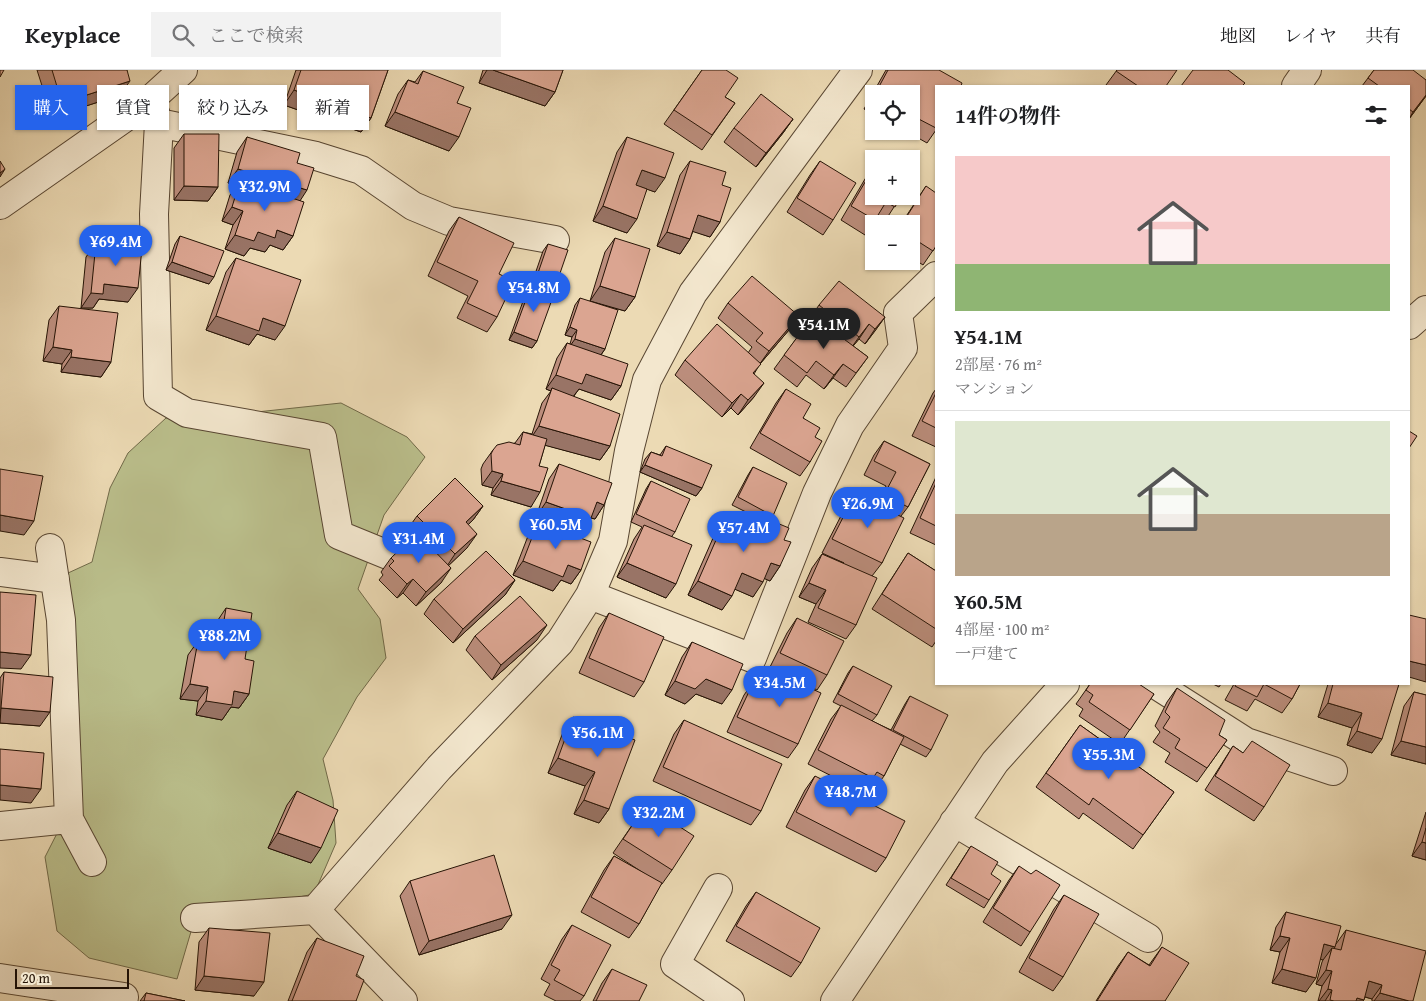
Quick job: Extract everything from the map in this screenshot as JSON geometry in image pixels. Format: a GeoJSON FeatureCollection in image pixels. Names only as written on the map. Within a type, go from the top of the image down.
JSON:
{"type":"FeatureCollection","features":[{"type":"Feature","properties":{"kind":"street"},"geometry":{"type":"LineString","coordinates":[[169,90],[184,70]]}},
{"type":"Feature","properties":{"kind":"street"},"geometry":{"type":"LineString","coordinates":[[194,918],[315,910],[440,768],[560,642],[590,595],[613,541],[629,451],[646,380],[693,293],[858,70]]}},
{"type":"Feature","properties":{"kind":"street"},"geometry":{"type":"LineString","coordinates":[[1297,85],[1307,70]]}},
{"type":"Feature","properties":{"kind":"street"},"geometry":{"type":"LineString","coordinates":[[169,115],[362,170],[414,206],[449,221],[555,240]]}},
{"type":"Feature","properties":{"kind":"street"},"geometry":{"type":"LineString","coordinates":[[0,205],[123,130]]}},
{"type":"Feature","properties":{"kind":"street"},"geometry":{"type":"LineString","coordinates":[[154,130],[158,396],[187,413],[322,437],[339,535],[393,557]]}},
{"type":"Feature","properties":{"kind":"street"},"geometry":{"type":"LineString","coordinates":[[590,595],[752,658],[817,493],[850,425],[904,348],[898,313],[935,277]]}},
{"type":"Feature","properties":{"kind":"street"},"geometry":{"type":"LineString","coordinates":[[1410,324],[1426,310]]}},
{"type":"Feature","properties":{"kind":"street"},"geometry":{"type":"LineString","coordinates":[[50,548],[61,620],[69,819],[92,862]]}},
{"type":"Feature","properties":{"kind":"street"},"geometry":{"type":"LineString","coordinates":[[0,572],[55,579]]}},
{"type":"Feature","properties":{"kind":"street"},"geometry":{"type":"LineString","coordinates":[[835,1001],[995,762],[1064,685]]}},
{"type":"Feature","properties":{"kind":"street"},"geometry":{"type":"LineString","coordinates":[[1157,685],[1246,742],[1333,772]]}},
{"type":"Feature","properties":{"kind":"street"},"geometry":{"type":"LineString","coordinates":[[0,826],[69,819]]}},
{"type":"Feature","properties":{"kind":"street"},"geometry":{"type":"LineString","coordinates":[[954,822],[1148,938]]}},
{"type":"Feature","properties":{"kind":"street"},"geometry":{"type":"LineString","coordinates":[[718,888],[675,964],[730,1001]]}},
{"type":"Feature","properties":{"kind":"street"},"geometry":{"type":"LineString","coordinates":[[315,910],[403,1001]]}},
{"type":"Feature","properties":{"kind":"street"},"geometry":{"type":"LineString","coordinates":[[0,978],[124,997],[123,1001]]}},
{"type":"Feature","properties":{"kind":"green space"},"geometry":{"type":"Polygon","coordinates":[[[341,403],[407,437],[425,457],[384,515],[358,589],[380,619],[386,658],[357,697],[323,759],[333,800],[336,843],[314,894],[195,918],[177,979],[89,958],[57,931],[45,857],[78,792],[55,579],[92,562],[110,488],[128,453],[166,418],[210,417],[341,403]]]}},
{"type":"Feature","properties":{"kind":"building"},"geometry":{"type":"Polygon","coordinates":[[[52,70],[127,70],[130,81],[118,85],[97,85],[97,92],[87,95],[87,85],[57,85],[52,70]]]}},
{"type":"Feature","properties":{"kind":"building"},"geometry":{"type":"Polygon","coordinates":[[[301,70],[388,70],[371,118],[369,117],[369,85],[297,85],[297,91],[294,90],[301,70]]]}},
{"type":"Feature","properties":{"kind":"building"},"geometry":{"type":"Polygon","coordinates":[[[493,70],[563,70],[555,92],[493,70]]]}},
{"type":"Feature","properties":{"kind":"building"},"geometry":{"type":"Polygon","coordinates":[[[702,70],[726,70],[738,78],[725,97],[735,103],[712,135],[674,110],[702,70]]]}},
{"type":"Feature","properties":{"kind":"building"},"geometry":{"type":"Polygon","coordinates":[[[888,70],[939,70],[962,83],[961,85],[935,85],[935,127],[920,120],[920,85],[880,85],[888,70]]]}},
{"type":"Feature","properties":{"kind":"building"},"geometry":{"type":"Polygon","coordinates":[[[1177,70],[1167,85],[1137,85],[1116,71],[1177,70]]]}},
{"type":"Feature","properties":{"kind":"building"},"geometry":{"type":"Polygon","coordinates":[[[1193,70],[1228,70],[1245,83],[1243,85],[1182,85],[1193,70]]]}},
{"type":"Feature","properties":{"kind":"building"},"geometry":{"type":"Polygon","coordinates":[[[1374,70],[1413,70],[1426,80],[1426,95],[1413,112],[1410,110],[1410,85],[1378,85],[1368,78],[1374,70]]]}},
{"type":"Feature","properties":{"kind":"building"},"geometry":{"type":"Polygon","coordinates":[[[423,71],[464,87],[457,103],[471,108],[459,137],[395,112],[408,80],[418,84],[423,71]]]}},
{"type":"Feature","properties":{"kind":"building"},"geometry":{"type":"Polygon","coordinates":[[[761,94],[793,119],[766,153],[734,128],[761,94]]]}},
{"type":"Feature","properties":{"kind":"building"},"geometry":{"type":"Polygon","coordinates":[[[184,134],[219,134],[218,187],[184,186],[184,134]]]}},
{"type":"Feature","properties":{"kind":"building"},"geometry":{"type":"Polygon","coordinates":[[[247,137],[300,153],[297,163],[314,168],[307,190],[238,169],[247,137]]]}},
{"type":"Feature","properties":{"kind":"building"},"geometry":{"type":"Polygon","coordinates":[[[627,137],[674,153],[665,178],[642,170],[636,185],[647,189],[637,219],[603,206],[627,137]]]}},
{"type":"Feature","properties":{"kind":"building"},"geometry":{"type":"Polygon","coordinates":[[[0,161],[5,169],[0,173],[0,161]]]}},
{"type":"Feature","properties":{"kind":"building"},"geometry":{"type":"Polygon","coordinates":[[[690,161],[726,172],[722,185],[731,188],[720,222],[698,215],[690,239],[667,232],[690,161]]]}},
{"type":"Feature","properties":{"kind":"building"},"geometry":{"type":"Polygon","coordinates":[[[820,161],[856,183],[833,220],[797,198],[820,161]]]}},
{"type":"Feature","properties":{"kind":"building"},"geometry":{"type":"Polygon","coordinates":[[[240,181],[304,202],[293,236],[277,230],[275,238],[258,232],[254,241],[235,235],[243,211],[232,207],[240,181]]]}},
{"type":"Feature","properties":{"kind":"building"},"geometry":{"type":"Polygon","coordinates":[[[865,182],[865,205],[884,205],[878,215],[866,215],[851,206],[865,182]]]}},
{"type":"Feature","properties":{"kind":"building"},"geometry":{"type":"Polygon","coordinates":[[[926,186],[935,192],[935,248],[933,251],[920,243],[920,215],[908,215],[914,205],[920,205],[920,196],[926,186]]]}},
{"type":"Feature","properties":{"kind":"building"},"geometry":{"type":"Polygon","coordinates":[[[459,217],[514,243],[499,274],[514,281],[497,317],[467,303],[478,281],[437,262],[459,217]]]}},
{"type":"Feature","properties":{"kind":"building"},"geometry":{"type":"Polygon","coordinates":[[[180,236],[224,251],[214,277],[172,262],[180,236]]]}},
{"type":"Feature","properties":{"kind":"building"},"geometry":{"type":"Polygon","coordinates":[[[615,238],[650,249],[635,297],[600,286],[615,238]]]}},
{"type":"Feature","properties":{"kind":"building"},"geometry":{"type":"Polygon","coordinates":[[[96,243],[142,248],[138,288],[104,284],[103,294],[91,293],[96,243]]]}},
{"type":"Feature","properties":{"kind":"building"},"geometry":{"type":"Polygon","coordinates":[[[548,244],[568,250],[558,279],[538,273],[548,244]]]}},
{"type":"Feature","properties":{"kind":"building"},"geometry":{"type":"Polygon","coordinates":[[[236,258],[301,280],[285,326],[263,318],[259,331],[216,316],[236,258]]]}},
{"type":"Feature","properties":{"kind":"building"},"geometry":{"type":"Polygon","coordinates":[[[752,276],[799,316],[769,351],[756,341],[763,333],[728,303],[752,276]]]}},
{"type":"Feature","properties":{"kind":"building"},"geometry":{"type":"Polygon","coordinates":[[[839,281],[885,317],[875,329],[869,324],[859,337],[819,305],[839,281]]]}},
{"type":"Feature","properties":{"kind":"building"},"geometry":{"type":"Polygon","coordinates":[[[531,286],[554,294],[537,341],[514,332],[531,286]]]}},
{"type":"Feature","properties":{"kind":"building"},"geometry":{"type":"Polygon","coordinates":[[[580,298],[618,310],[605,349],[575,339],[577,330],[570,327],[580,298]]]}},
{"type":"Feature","properties":{"kind":"building"},"geometry":{"type":"Polygon","coordinates":[[[59,306],[118,313],[111,362],[71,357],[72,350],[53,347],[59,306]]]}},
{"type":"Feature","properties":{"kind":"building"},"geometry":{"type":"Polygon","coordinates":[[[813,316],[868,357],[856,373],[843,364],[834,375],[816,361],[807,373],[784,355],[813,316]]]}},
{"type":"Feature","properties":{"kind":"building"},"geometry":{"type":"Polygon","coordinates":[[[717,324],[761,364],[753,373],[764,383],[748,400],[741,394],[732,403],[685,360],[717,324]]]}},
{"type":"Feature","properties":{"kind":"building"},"geometry":{"type":"Polygon","coordinates":[[[567,343],[628,364],[621,386],[586,374],[582,384],[556,375],[567,343]]]}},
{"type":"Feature","properties":{"kind":"building"},"geometry":{"type":"Polygon","coordinates":[[[552,388],[620,414],[610,446],[539,426],[552,388]]]}},
{"type":"Feature","properties":{"kind":"building"},"geometry":{"type":"Polygon","coordinates":[[[786,389],[811,404],[803,418],[820,428],[815,437],[822,441],[810,462],[760,433],[786,389]]]}},
{"type":"Feature","properties":{"kind":"building"},"geometry":{"type":"Polygon","coordinates":[[[935,395],[935,428],[922,421],[935,395]]]}},
{"type":"Feature","properties":{"kind":"building"},"geometry":{"type":"Polygon","coordinates":[[[523,432],[547,439],[539,466],[548,468],[540,492],[501,481],[503,474],[492,471],[491,454],[493,450],[497,445],[509,442],[520,445],[523,432]]]}},
{"type":"Feature","properties":{"kind":"building"},"geometry":{"type":"Polygon","coordinates":[[[1410,432],[1417,436],[1410,446],[1410,432]]]}},
{"type":"Feature","properties":{"kind":"building"},"geometry":{"type":"Polygon","coordinates":[[[884,441],[930,464],[908,507],[884,495],[896,472],[874,461],[884,441]]]}},
{"type":"Feature","properties":{"kind":"building"},"geometry":{"type":"Polygon","coordinates":[[[666,446],[712,465],[702,488],[645,465],[651,452],[662,456],[666,446]]]}},
{"type":"Feature","properties":{"kind":"building"},"geometry":{"type":"Polygon","coordinates":[[[559,464],[612,483],[604,505],[597,502],[591,518],[546,502],[559,464]]]}},
{"type":"Feature","properties":{"kind":"building"},"geometry":{"type":"Polygon","coordinates":[[[753,467],[787,483],[773,516],[738,497],[753,467]]]}},
{"type":"Feature","properties":{"kind":"building"},"geometry":{"type":"Polygon","coordinates":[[[0,469],[43,476],[34,521],[0,515],[0,469]]]}},
{"type":"Feature","properties":{"kind":"building"},"geometry":{"type":"Polygon","coordinates":[[[455,478],[483,506],[466,522],[477,534],[455,554],[417,516],[455,478]]]}},
{"type":"Feature","properties":{"kind":"building"},"geometry":{"type":"Polygon","coordinates":[[[651,481],[690,499],[675,532],[636,514],[651,481]]]}},
{"type":"Feature","properties":{"kind":"building"},"geometry":{"type":"Polygon","coordinates":[[[935,485],[935,526],[920,518],[935,485]]]}},
{"type":"Feature","properties":{"kind":"building"},"geometry":{"type":"Polygon","coordinates":[[[855,494],[904,518],[882,563],[832,539],[855,494]]]}},
{"type":"Feature","properties":{"kind":"building"},"geometry":{"type":"Polygon","coordinates":[[[727,515],[755,527],[760,516],[789,528],[784,540],[791,542],[780,566],[771,563],[763,582],[742,573],[732,596],[698,581],[727,515]]]}},
{"type":"Feature","properties":{"kind":"building"},"geometry":{"type":"Polygon","coordinates":[[[538,522],[591,542],[581,570],[568,565],[563,577],[523,561],[538,522]]]}},
{"type":"Feature","properties":{"kind":"building"},"geometry":{"type":"Polygon","coordinates":[[[644,525],[692,545],[676,584],[627,563],[644,525]]]}},
{"type":"Feature","properties":{"kind":"building"},"geometry":{"type":"Polygon","coordinates":[[[417,533],[451,568],[426,592],[413,579],[407,584],[389,566],[394,561],[391,558],[417,533]]]}},
{"type":"Feature","properties":{"kind":"building"},"geometry":{"type":"Polygon","coordinates":[[[486,551],[515,580],[463,629],[434,599],[486,551]]]}},
{"type":"Feature","properties":{"kind":"building"},"geometry":{"type":"Polygon","coordinates":[[[908,553],[935,570],[935,628],[882,594],[908,553]]]}},
{"type":"Feature","properties":{"kind":"building"},"geometry":{"type":"Polygon","coordinates":[[[822,554],[877,578],[856,625],[818,608],[826,590],[809,583],[822,554]]]}},
{"type":"Feature","properties":{"kind":"building"},"geometry":{"type":"Polygon","coordinates":[[[0,592],[36,595],[31,655],[0,652],[0,592]]]}},
{"type":"Feature","properties":{"kind":"building"},"geometry":{"type":"Polygon","coordinates":[[[520,596],[547,625],[501,665],[475,636],[520,596]]]}},
{"type":"Feature","properties":{"kind":"building"},"geometry":{"type":"Polygon","coordinates":[[[226,608],[252,613],[245,659],[254,661],[249,694],[234,691],[232,705],[206,701],[208,687],[190,684],[198,641],[220,645],[226,608]]]}},
{"type":"Feature","properties":{"kind":"building"},"geometry":{"type":"Polygon","coordinates":[[[609,613],[664,637],[644,682],[589,658],[609,613]]]}},
{"type":"Feature","properties":{"kind":"building"},"geometry":{"type":"Polygon","coordinates":[[[1410,615],[1426,619],[1426,665],[1410,661],[1410,615]]]}},
{"type":"Feature","properties":{"kind":"building"},"geometry":{"type":"Polygon","coordinates":[[[797,618],[844,641],[827,675],[780,653],[797,618]]]}},
{"type":"Feature","properties":{"kind":"building"},"geometry":{"type":"Polygon","coordinates":[[[692,642],[743,664],[732,690],[706,679],[695,689],[675,681],[692,642]]]}},
{"type":"Feature","properties":{"kind":"building"},"geometry":{"type":"Polygon","coordinates":[[[853,666],[892,686],[877,715],[838,694],[853,666]]]}},
{"type":"Feature","properties":{"kind":"building"},"geometry":{"type":"Polygon","coordinates":[[[4,672],[53,677],[50,712],[1,708],[4,672]]]}},
{"type":"Feature","properties":{"kind":"building"},"geometry":{"type":"Polygon","coordinates":[[[779,674],[821,693],[798,744],[737,717],[754,681],[772,689],[779,674]]]}},
{"type":"Feature","properties":{"kind":"building"},"geometry":{"type":"Polygon","coordinates":[[[1089,685],[1140,685],[1154,694],[1130,730],[1089,702],[1093,695],[1086,690],[1089,685]]]}},
{"type":"Feature","properties":{"kind":"building"},"geometry":{"type":"Polygon","coordinates":[[[1236,685],[1263,685],[1257,697],[1236,685]]]}},
{"type":"Feature","properties":{"kind":"building"},"geometry":{"type":"Polygon","coordinates":[[[1266,685],[1299,685],[1292,699],[1266,685]]]}},
{"type":"Feature","properties":{"kind":"building"},"geometry":{"type":"Polygon","coordinates":[[[1333,685],[1399,685],[1382,739],[1357,731],[1362,713],[1328,703],[1333,685]]]}},
{"type":"Feature","properties":{"kind":"building"},"geometry":{"type":"Polygon","coordinates":[[[1177,688],[1225,720],[1219,735],[1227,740],[1207,768],[1175,748],[1180,739],[1163,728],[1170,717],[1165,712],[1177,688]]]}},
{"type":"Feature","properties":{"kind":"building"},"geometry":{"type":"Polygon","coordinates":[[[1414,692],[1426,695],[1426,747],[1401,741],[1414,692]]]}},
{"type":"Feature","properties":{"kind":"building"},"geometry":{"type":"Polygon","coordinates":[[[910,696],[948,715],[931,750],[893,730],[910,696]]]}},
{"type":"Feature","properties":{"kind":"building"},"geometry":{"type":"Polygon","coordinates":[[[841,705],[904,737],[884,776],[877,772],[873,778],[818,750],[841,705]]]}},
{"type":"Feature","properties":{"kind":"building"},"geometry":{"type":"Polygon","coordinates":[[[573,717],[635,740],[609,809],[584,800],[595,772],[558,758],[573,717]]]}},
{"type":"Feature","properties":{"kind":"building"},"geometry":{"type":"Polygon","coordinates":[[[684,720],[782,764],[761,811],[663,767],[684,720]]]}},
{"type":"Feature","properties":{"kind":"building"},"geometry":{"type":"Polygon","coordinates":[[[1080,725],[1174,792],[1143,835],[1093,798],[1089,805],[1046,773],[1080,725]]]}},
{"type":"Feature","properties":{"kind":"building"},"geometry":{"type":"Polygon","coordinates":[[[1252,741],[1290,765],[1264,807],[1215,776],[1233,746],[1243,753],[1252,741]]]}},
{"type":"Feature","properties":{"kind":"building"},"geometry":{"type":"Polygon","coordinates":[[[0,749],[44,753],[41,789],[0,785],[0,749]]]}},
{"type":"Feature","properties":{"kind":"building"},"geometry":{"type":"Polygon","coordinates":[[[815,776],[905,821],[886,858],[796,812],[815,776]]]}},
{"type":"Feature","properties":{"kind":"building"},"geometry":{"type":"Polygon","coordinates":[[[297,791],[338,810],[321,848],[278,833],[297,791]]]}},
{"type":"Feature","properties":{"kind":"building"},"geometry":{"type":"Polygon","coordinates":[[[646,805],[694,836],[672,870],[623,839],[646,805]]]}},
{"type":"Feature","properties":{"kind":"building"},"geometry":{"type":"Polygon","coordinates":[[[1426,828],[1426,843],[1422,842],[1426,828]]]}},
{"type":"Feature","properties":{"kind":"building"},"geometry":{"type":"Polygon","coordinates":[[[971,846],[998,862],[991,874],[1001,881],[989,900],[951,878],[971,846]]]}},
{"type":"Feature","properties":{"kind":"building"},"geometry":{"type":"Polygon","coordinates":[[[494,855],[512,915],[429,941],[410,881],[494,855]]]}},
{"type":"Feature","properties":{"kind":"building"},"geometry":{"type":"Polygon","coordinates":[[[614,856],[662,883],[639,924],[591,897],[614,856]]]}},
{"type":"Feature","properties":{"kind":"building"},"geometry":{"type":"Polygon","coordinates":[[[1019,866],[1031,874],[1036,870],[1060,885],[1030,932],[993,908],[1019,866]]]}},
{"type":"Feature","properties":{"kind":"building"},"geometry":{"type":"Polygon","coordinates":[[[756,892],[820,928],[801,963],[736,926],[756,892]]]}},
{"type":"Feature","properties":{"kind":"building"},"geometry":{"type":"Polygon","coordinates":[[[1064,895],[1099,914],[1063,977],[1029,958],[1064,895]]]}},
{"type":"Feature","properties":{"kind":"building"},"geometry":{"type":"Polygon","coordinates":[[[1286,912],[1341,926],[1335,947],[1324,944],[1316,978],[1282,969],[1290,938],[1280,936],[1286,912]]]}},
{"type":"Feature","properties":{"kind":"building"},"geometry":{"type":"Polygon","coordinates":[[[572,925],[611,945],[584,996],[554,980],[560,970],[551,965],[572,925]]]}},
{"type":"Feature","properties":{"kind":"building"},"geometry":{"type":"Polygon","coordinates":[[[209,928],[270,933],[264,982],[204,976],[209,928]]]}},
{"type":"Feature","properties":{"kind":"building"},"geometry":{"type":"Polygon","coordinates":[[[1346,930],[1426,951],[1413,1001],[1380,993],[1382,985],[1369,981],[1364,1000],[1357,998],[1356,1001],[1330,1000],[1332,990],[1328,989],[1332,971],[1326,970],[1332,948],[1341,950],[1346,930]]]}},
{"type":"Feature","properties":{"kind":"building"},"geometry":{"type":"Polygon","coordinates":[[[317,938],[364,956],[356,976],[364,980],[356,1001],[292,1001],[317,938]]]}},
{"type":"Feature","properties":{"kind":"building"},"geometry":{"type":"Polygon","coordinates":[[[1162,947],[1189,963],[1165,1001],[1097,1001],[1128,952],[1150,966],[1162,947]]]}},
{"type":"Feature","properties":{"kind":"building"},"geometry":{"type":"Polygon","coordinates":[[[612,969],[647,985],[639,1001],[596,1001],[612,969]]]}},
{"type":"Feature","properties":{"kind":"building"},"geometry":{"type":"Polygon","coordinates":[[[146,993],[185,1001],[144,1001],[146,993]]]}}]}
